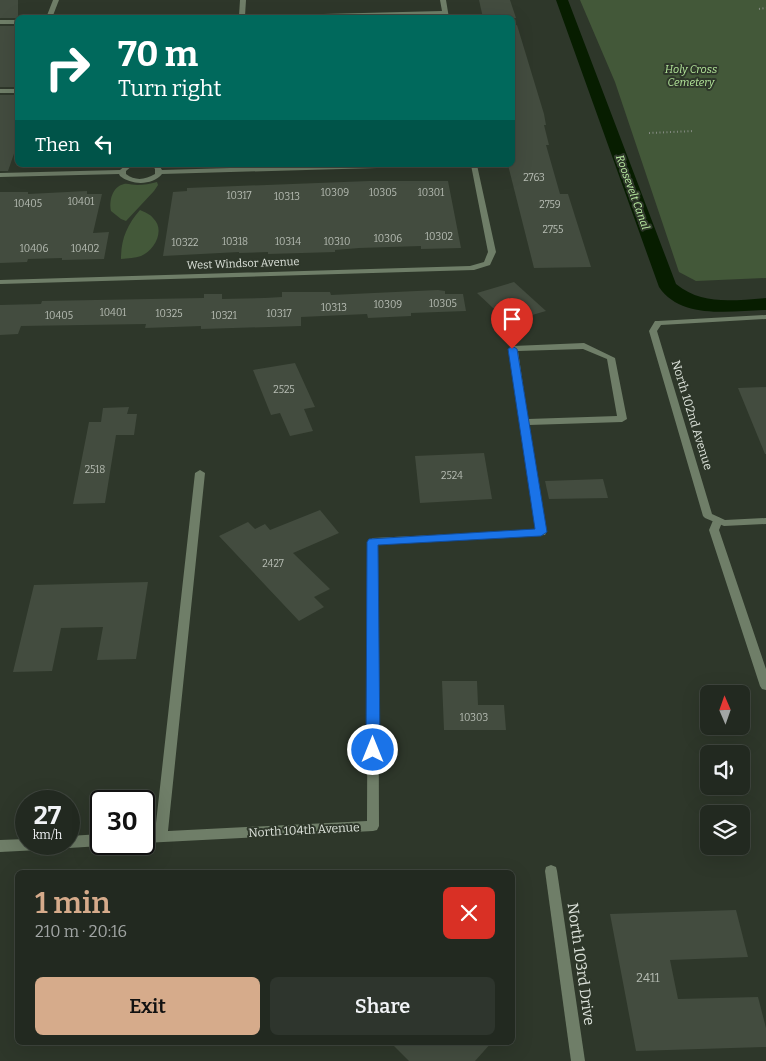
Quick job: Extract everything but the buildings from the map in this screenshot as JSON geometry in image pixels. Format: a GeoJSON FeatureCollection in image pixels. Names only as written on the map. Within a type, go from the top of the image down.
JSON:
{"type":"FeatureCollection","features":[{"type":"Feature","properties":{"kind":"street"},"geometry":{"type":"LineString","coordinates":[[50,15],[56,0]]}},
{"type":"Feature","properties":{"kind":"street"},"geometry":{"type":"LineString","coordinates":[[242,15],[243,0]]}},
{"type":"Feature","properties":{"kind":"street"},"geometry":{"type":"LineString","coordinates":[[443,0],[445,15]]}},
{"type":"Feature","properties":{"kind":"street"},"geometry":{"type":"LineString","coordinates":[[0,22],[15,22]]}},
{"type":"Feature","properties":{"kind":"street"},"geometry":{"type":"LineString","coordinates":[[0,91],[15,91]]}},
{"type":"Feature","properties":{"kind":"street"},"geometry":{"type":"LineString","coordinates":[[0,176],[121,172],[127,167]]}},
{"type":"Feature","properties":{"kind":"street"},"geometry":{"type":"LineString","coordinates":[[121,172],[129,180],[142,181],[154,177],[157,168],[242,167]]}},
{"type":"Feature","properties":{"kind":"street","name":"West Windsor Avenue"},"geometry":{"type":"LineString","coordinates":[[0,282],[471,268],[487,263],[492,252],[474,167]]}},
{"type":"Feature","properties":{"kind":"street","name":"North 102nd Avenue"},"geometry":{"type":"LineString","coordinates":[[766,317],[658,323],[653,331],[713,518],[714,530],[766,686]]}},
{"type":"Feature","properties":{"kind":"street"},"geometry":{"type":"LineString","coordinates":[[584,346],[611,358],[622,419],[523,422],[512,349],[584,346]]}},
{"type":"Feature","properties":{"kind":"street","name":"North 104th Avenue"},"geometry":{"type":"LineString","coordinates":[[155,837],[373,826],[373,542],[541,532],[523,422]]}},
{"type":"Feature","properties":{"kind":"street"},"geometry":{"type":"LineString","coordinates":[[161,837],[200,472]]}},
{"type":"Feature","properties":{"kind":"street"},"geometry":{"type":"LineString","coordinates":[[713,518],[724,522],[766,521]]}},
{"type":"Feature","properties":{"kind":"street"},"geometry":{"type":"LineString","coordinates":[[0,846],[15,845]]}},
{"type":"Feature","properties":{"kind":"street","name":"North 103rd Drive"},"geometry":{"type":"LineString","coordinates":[[551,871],[578,1061]]}},
{"type":"Feature","properties":{"kind":"path"},"geometry":{"type":"LineString","coordinates":[[759,9],[766,8]]}},
{"type":"Feature","properties":{"kind":"path"},"geometry":{"type":"LineString","coordinates":[[649,132],[694,130]]}},
{"type":"Feature","properties":{"kind":"green space","name":"Holy Cross Cemetery"},"geometry":{"type":"Polygon","coordinates":[[[580,0],[766,0],[766,278],[696,281],[679,272],[615,82],[580,0]]]}},
{"type":"Feature","properties":{"kind":"green space"},"geometry":{"type":"Polygon","coordinates":[[[157,182],[158,185],[154,191],[126,221],[111,211],[112,195],[120,186],[125,184],[145,185],[157,182]]]}},
{"type":"Feature","properties":{"kind":"green space"},"geometry":{"type":"Polygon","coordinates":[[[140,210],[150,215],[157,223],[157,240],[150,250],[139,257],[121,259],[122,245],[126,233],[140,210]]]}},
{"type":"Feature","properties":{"kind":"waterway","name":"Roosevelt Canal"},"geometry":{"type":"LineString","coordinates":[[562,0],[668,287],[678,296],[701,305],[766,304]]}},
{"type":"Feature","properties":{"kind":"route"},"geometry":{"type":"LineString","coordinates":[[373,750],[373,542],[541,532],[512,349]]}}]}
